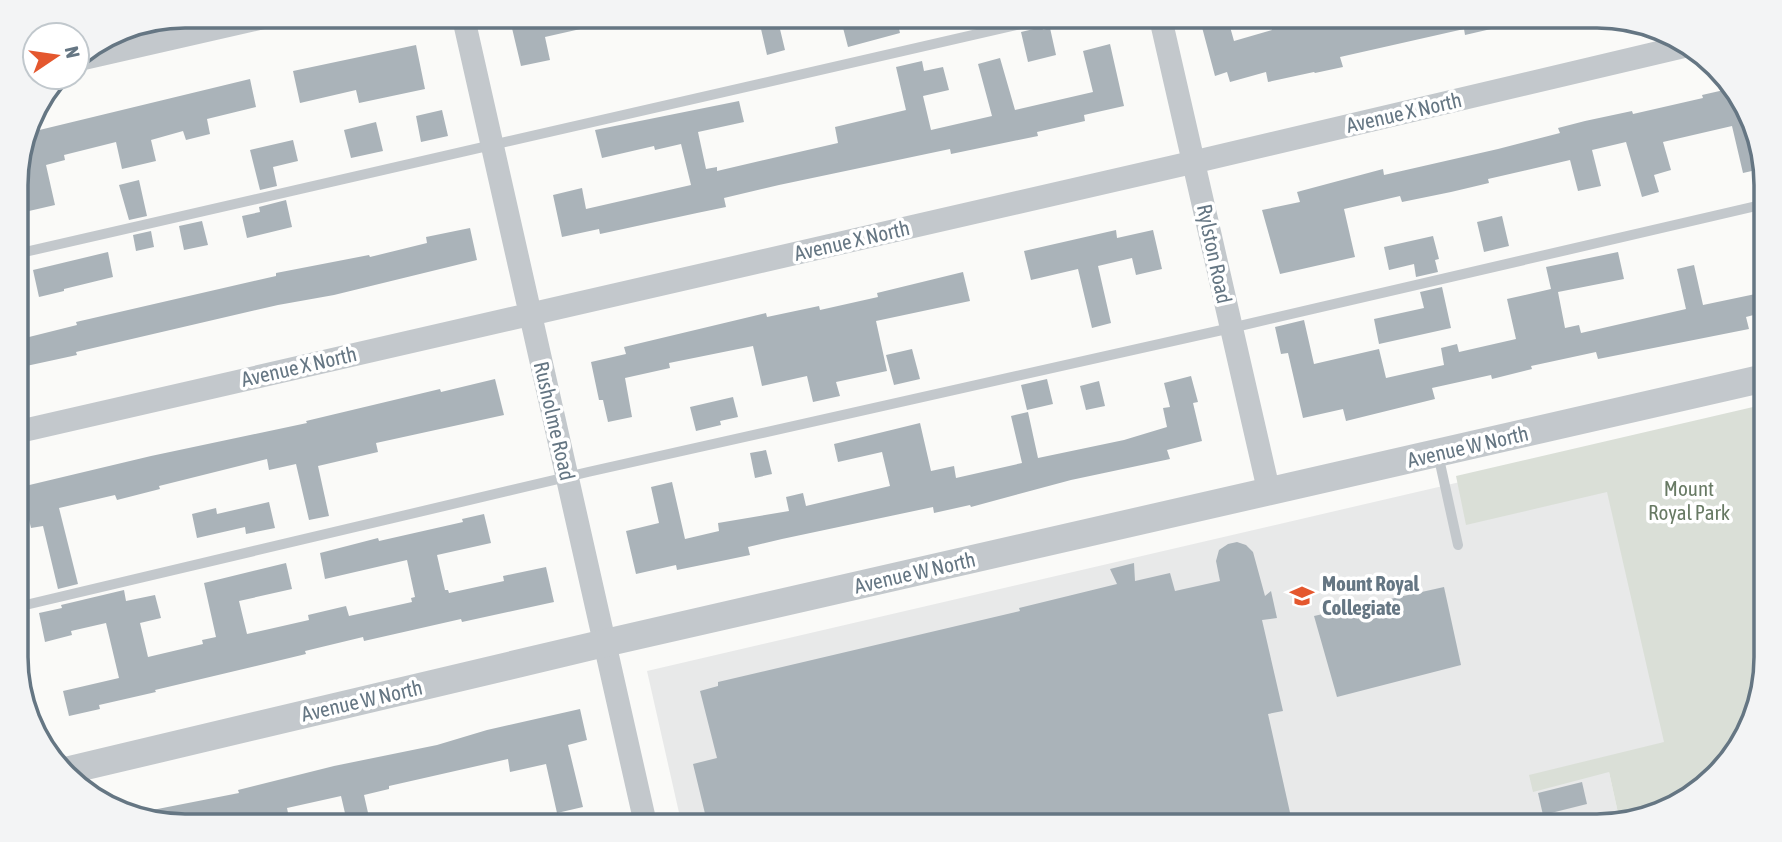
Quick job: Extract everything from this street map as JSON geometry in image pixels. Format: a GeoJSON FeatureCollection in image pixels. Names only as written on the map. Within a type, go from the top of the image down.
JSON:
{"type":"FeatureCollection","features":[{"type":"Feature","properties":{"kind":"street"},"geometry":{"type":"LineString","coordinates":[[96,56],[217,28]]}},
{"type":"Feature","properties":{"kind":"street","name":"Rusholme Road"},"geometry":{"type":"LineString","coordinates":[[466,28],[643,814]]}},
{"type":"Feature","properties":{"kind":"street","name":"Rylston Road"},"geometry":{"type":"LineString","coordinates":[[1163,28],[1269,492]]}},
{"type":"Feature","properties":{"kind":"street","name":"Avenue X North"},"geometry":{"type":"LineString","coordinates":[[28,429],[1194,162],[1674,49]]}},
{"type":"Feature","properties":{"kind":"street","name":"Avenue W North"},"geometry":{"type":"LineString","coordinates":[[75,769],[605,643],[1754,381]]}},
{"type":"Feature","properties":{"kind":"lane"},"geometry":{"type":"LineString","coordinates":[[28,251],[1003,28]]}},
{"type":"Feature","properties":{"kind":"lane"},"geometry":{"type":"LineString","coordinates":[[28,604],[567,478],[1754,207]]}},
{"type":"Feature","properties":{"kind":"lane"},"geometry":{"type":"LineString","coordinates":[[1438,454],[1458,545]]}},
{"type":"Feature","properties":{"kind":"shaded area","name":"Mount Royal Collegiate"},"geometry":{"type":"Polygon","coordinates":[[[1460,482],[1610,488],[1670,744],[1609,772],[1618,812],[1607,814],[679,814],[647,671],[1460,482]]]}},
{"type":"Feature","properties":{"kind":"green space","name":"Mount Royal Park"},"geometry":{"type":"Polygon","coordinates":[[[1754,407],[1753,677],[1749,697],[1733,735],[1722,752],[1692,782],[1657,802],[1618,812],[1609,772],[1533,792],[1529,775],[1664,742],[1607,492],[1466,525],[1456,476],[1754,407]]]}},
{"type":"Feature","properties":{"kind":"building"},"geometry":{"type":"Polygon","coordinates":[[[512,28],[585,28],[545,37],[550,60],[521,66],[512,28]]]}},
{"type":"Feature","properties":{"kind":"building"},"geometry":{"type":"Polygon","coordinates":[[[780,28],[785,50],[767,55],[761,29],[780,28]]]}},
{"type":"Feature","properties":{"kind":"building"},"geometry":{"type":"Polygon","coordinates":[[[843,28],[899,28],[900,33],[848,47],[843,28]]]}},
{"type":"Feature","properties":{"kind":"building"},"geometry":{"type":"Polygon","coordinates":[[[1050,28],[1056,55],[1028,62],[1021,32],[1050,28]]]}},
{"type":"Feature","properties":{"kind":"building"},"geometry":{"type":"Polygon","coordinates":[[[1202,28],[1230,28],[1234,41],[1272,28],[1495,28],[1465,35],[1464,29],[1340,57],[1343,67],[1268,82],[1266,72],[1230,82],[1227,72],[1215,76],[1202,28]]]}},
{"type":"Feature","properties":{"kind":"building"},"geometry":{"type":"Polygon","coordinates":[[[1110,44],[1124,106],[1084,115],[1085,121],[1037,132],[1038,136],[951,154],[950,149],[724,198],[726,207],[600,234],[599,229],[562,237],[553,195],[582,188],[586,209],[691,185],[681,144],[655,150],[654,146],[602,158],[595,130],[739,101],[744,122],[698,132],[706,169],[717,167],[717,171],[838,143],[835,127],[906,110],[896,67],[922,61],[924,71],[943,67],[949,90],[923,96],[931,130],[992,116],[978,64],[1000,58],[1015,110],[1093,92],[1083,51],[1110,44]]]}},
{"type":"Feature","properties":{"kind":"building"},"geometry":{"type":"Polygon","coordinates":[[[416,45],[425,89],[359,103],[356,90],[300,103],[293,71],[416,45]]]}},
{"type":"Feature","properties":{"kind":"building"},"geometry":{"type":"Polygon","coordinates":[[[250,79],[256,107],[207,119],[210,134],[186,140],[183,131],[151,140],[156,161],[122,169],[116,142],[64,155],[65,160],[46,165],[55,205],[28,211],[28,175],[38,130],[250,79]]]}},
{"type":"Feature","properties":{"kind":"building"},"geometry":{"type":"Polygon","coordinates":[[[1722,90],[1742,125],[1753,171],[1743,173],[1732,126],[1663,142],[1671,170],[1654,175],[1659,192],[1642,197],[1626,142],[1592,150],[1601,186],[1578,191],[1570,160],[1488,179],[1489,183],[1451,192],[1402,202],[1400,196],[1344,209],[1355,257],[1280,274],[1262,210],[1300,202],[1297,192],[1383,169],[1384,175],[1498,149],[1560,133],[1558,128],[1703,98],[1702,95],[1722,90]]]}},
{"type":"Feature","properties":{"kind":"building"},"geometry":{"type":"Polygon","coordinates":[[[442,110],[448,136],[421,142],[416,116],[442,110]]]}},
{"type":"Feature","properties":{"kind":"building"},"geometry":{"type":"Polygon","coordinates":[[[376,122],[383,151],[351,158],[344,130],[376,122]]]}},
{"type":"Feature","properties":{"kind":"building"},"geometry":{"type":"Polygon","coordinates":[[[293,140],[298,161],[273,167],[277,186],[260,190],[250,150],[293,140]]]}},
{"type":"Feature","properties":{"kind":"building"},"geometry":{"type":"Polygon","coordinates":[[[139,180],[147,216],[129,220],[119,185],[139,180]]]}},
{"type":"Feature","properties":{"kind":"building"},"geometry":{"type":"Polygon","coordinates":[[[286,200],[292,227],[247,238],[242,216],[260,212],[259,207],[286,200]]]}},
{"type":"Feature","properties":{"kind":"building"},"geometry":{"type":"Polygon","coordinates":[[[1502,216],[1509,246],[1484,252],[1477,222],[1502,216]]]}},
{"type":"Feature","properties":{"kind":"building"},"geometry":{"type":"Polygon","coordinates":[[[202,221],[208,245],[184,250],[179,226],[202,221]]]}},
{"type":"Feature","properties":{"kind":"building"},"geometry":{"type":"Polygon","coordinates":[[[470,228],[477,260],[334,295],[278,305],[76,352],[77,355],[28,366],[28,337],[77,325],[76,322],[276,276],[276,273],[369,255],[370,257],[427,243],[426,237],[470,228]]]}},
{"type":"Feature","properties":{"kind":"building"},"geometry":{"type":"Polygon","coordinates":[[[1116,230],[1117,238],[1153,230],[1162,269],[1136,275],[1132,258],[1098,266],[1111,323],[1092,328],[1078,269],[1031,280],[1024,251],[1116,230]]]}},
{"type":"Feature","properties":{"kind":"building"},"geometry":{"type":"Polygon","coordinates":[[[151,231],[154,247],[136,251],[133,235],[151,231]]]}},
{"type":"Feature","properties":{"kind":"building"},"geometry":{"type":"Polygon","coordinates":[[[1433,236],[1439,259],[1435,260],[1438,272],[1416,277],[1414,264],[1389,270],[1384,247],[1433,236]]]}},
{"type":"Feature","properties":{"kind":"building"},"geometry":{"type":"Polygon","coordinates":[[[108,252],[113,277],[39,297],[33,270],[108,252]]]}},
{"type":"Feature","properties":{"kind":"building"},"geometry":{"type":"Polygon","coordinates":[[[1618,252],[1624,279],[1558,292],[1565,328],[1579,325],[1581,333],[1686,309],[1677,269],[1694,265],[1703,305],[1754,294],[1754,315],[1746,317],[1749,329],[1598,359],[1596,352],[1531,366],[1532,369],[1492,379],[1491,375],[1432,388],[1435,399],[1346,421],[1343,409],[1303,418],[1288,353],[1281,354],[1275,327],[1304,320],[1314,364],[1379,349],[1386,378],[1444,365],[1441,348],[1457,344],[1459,352],[1516,339],[1507,299],[1551,289],[1546,267],[1618,252]]]}},
{"type":"Feature","properties":{"kind":"building"},"geometry":{"type":"Polygon","coordinates":[[[963,272],[970,301],[876,321],[887,371],[836,382],[840,396],[813,402],[807,376],[762,386],[753,346],[669,363],[670,368],[625,378],[632,417],[608,422],[603,400],[599,400],[591,362],[626,354],[624,347],[766,313],[767,317],[819,306],[820,310],[878,297],[877,293],[963,272]]]}},
{"type":"Feature","properties":{"kind":"building"},"geometry":{"type":"Polygon","coordinates":[[[1442,287],[1451,328],[1379,344],[1374,319],[1424,308],[1420,292],[1442,287]]]}},
{"type":"Feature","properties":{"kind":"building"},"geometry":{"type":"Polygon","coordinates":[[[912,349],[920,379],[894,385],[886,355],[912,349]]]}},
{"type":"Feature","properties":{"kind":"building"},"geometry":{"type":"Polygon","coordinates":[[[1191,376],[1198,402],[1193,403],[1202,441],[1167,450],[1170,459],[1071,480],[971,507],[970,505],[934,513],[933,507],[782,539],[748,547],[750,555],[677,570],[676,565],[636,574],[626,531],[659,523],[651,487],[672,482],[685,539],[719,531],[718,523],[789,511],[786,497],[803,493],[806,506],[890,486],[882,452],[838,462],[834,444],[920,423],[931,471],[954,466],[956,478],[1022,463],[1011,416],[1028,412],[1038,458],[1124,440],[1167,427],[1163,408],[1170,407],[1164,383],[1191,376]]]}},
{"type":"Feature","properties":{"kind":"building"},"geometry":{"type":"Polygon","coordinates":[[[495,379],[504,415],[376,443],[378,452],[318,466],[329,516],[309,520],[296,464],[269,470],[267,459],[159,486],[160,489],[117,500],[115,495],[59,508],[78,584],[58,589],[43,526],[31,528],[28,516],[28,485],[307,423],[306,421],[440,389],[441,392],[495,379]]]}},
{"type":"Feature","properties":{"kind":"building"},"geometry":{"type":"Polygon","coordinates":[[[1047,379],[1053,404],[1027,410],[1021,385],[1047,379]]]}},
{"type":"Feature","properties":{"kind":"building"},"geometry":{"type":"Polygon","coordinates":[[[1099,381],[1105,406],[1086,410],[1080,386],[1099,381]]]}},
{"type":"Feature","properties":{"kind":"building"},"geometry":{"type":"Polygon","coordinates":[[[733,397],[738,417],[720,421],[721,425],[696,431],[690,407],[733,397]]]}},
{"type":"Feature","properties":{"kind":"building"},"geometry":{"type":"Polygon","coordinates":[[[766,450],[772,474],[755,478],[750,453],[766,450]]]}},
{"type":"Feature","properties":{"kind":"building"},"geometry":{"type":"Polygon","coordinates":[[[269,502],[275,528],[246,534],[245,527],[197,538],[192,514],[216,508],[217,514],[269,502]]]}},
{"type":"Feature","properties":{"kind":"building"},"geometry":{"type":"Polygon","coordinates":[[[484,514],[491,543],[437,555],[445,590],[449,593],[504,581],[503,576],[546,567],[554,602],[364,641],[363,637],[305,651],[306,654],[99,705],[100,709],[69,716],[63,691],[119,678],[106,623],[71,631],[72,635],[45,642],[39,613],[124,590],[126,601],[155,595],[161,618],[140,623],[148,657],[203,644],[202,640],[216,637],[204,583],[286,563],[292,589],[239,601],[247,634],[309,620],[308,615],[346,606],[349,616],[412,602],[411,598],[415,597],[407,560],[325,579],[320,553],[378,538],[379,541],[463,522],[462,519],[484,514]]]}},
{"type":"Feature","properties":{"kind":"building"},"geometry":{"type":"Polygon","coordinates":[[[1237,542],[1246,545],[1253,552],[1265,596],[1271,591],[1277,618],[1262,620],[1283,711],[1268,714],[1290,814],[705,814],[693,764],[717,758],[700,691],[718,686],[718,682],[1020,611],[1019,608],[1117,584],[1110,569],[1134,563],[1135,581],[1170,573],[1175,591],[1220,581],[1216,561],[1219,550],[1237,542]]]}},
{"type":"Feature","properties":{"kind":"building"},"geometry":{"type":"Polygon","coordinates":[[[1444,587],[1461,665],[1337,697],[1314,616],[1444,587]]]}},
{"type":"Feature","properties":{"kind":"building"},"geometry":{"type":"Polygon","coordinates":[[[580,709],[587,740],[568,745],[583,807],[557,813],[546,764],[510,772],[508,759],[389,786],[389,789],[364,795],[368,814],[345,814],[341,796],[287,808],[288,813],[283,814],[185,814],[152,810],[239,793],[238,790],[334,766],[437,745],[487,730],[580,709]]]}},
{"type":"Feature","properties":{"kind":"building"},"geometry":{"type":"Polygon","coordinates":[[[1582,782],[1587,804],[1543,814],[1538,793],[1582,782]]]}},
{"type":"Feature","properties":{"kind":"place","name":"Mount Royal Collegiate"},"geometry":{"type":"Point","coordinates":[1302,596]}}]}
